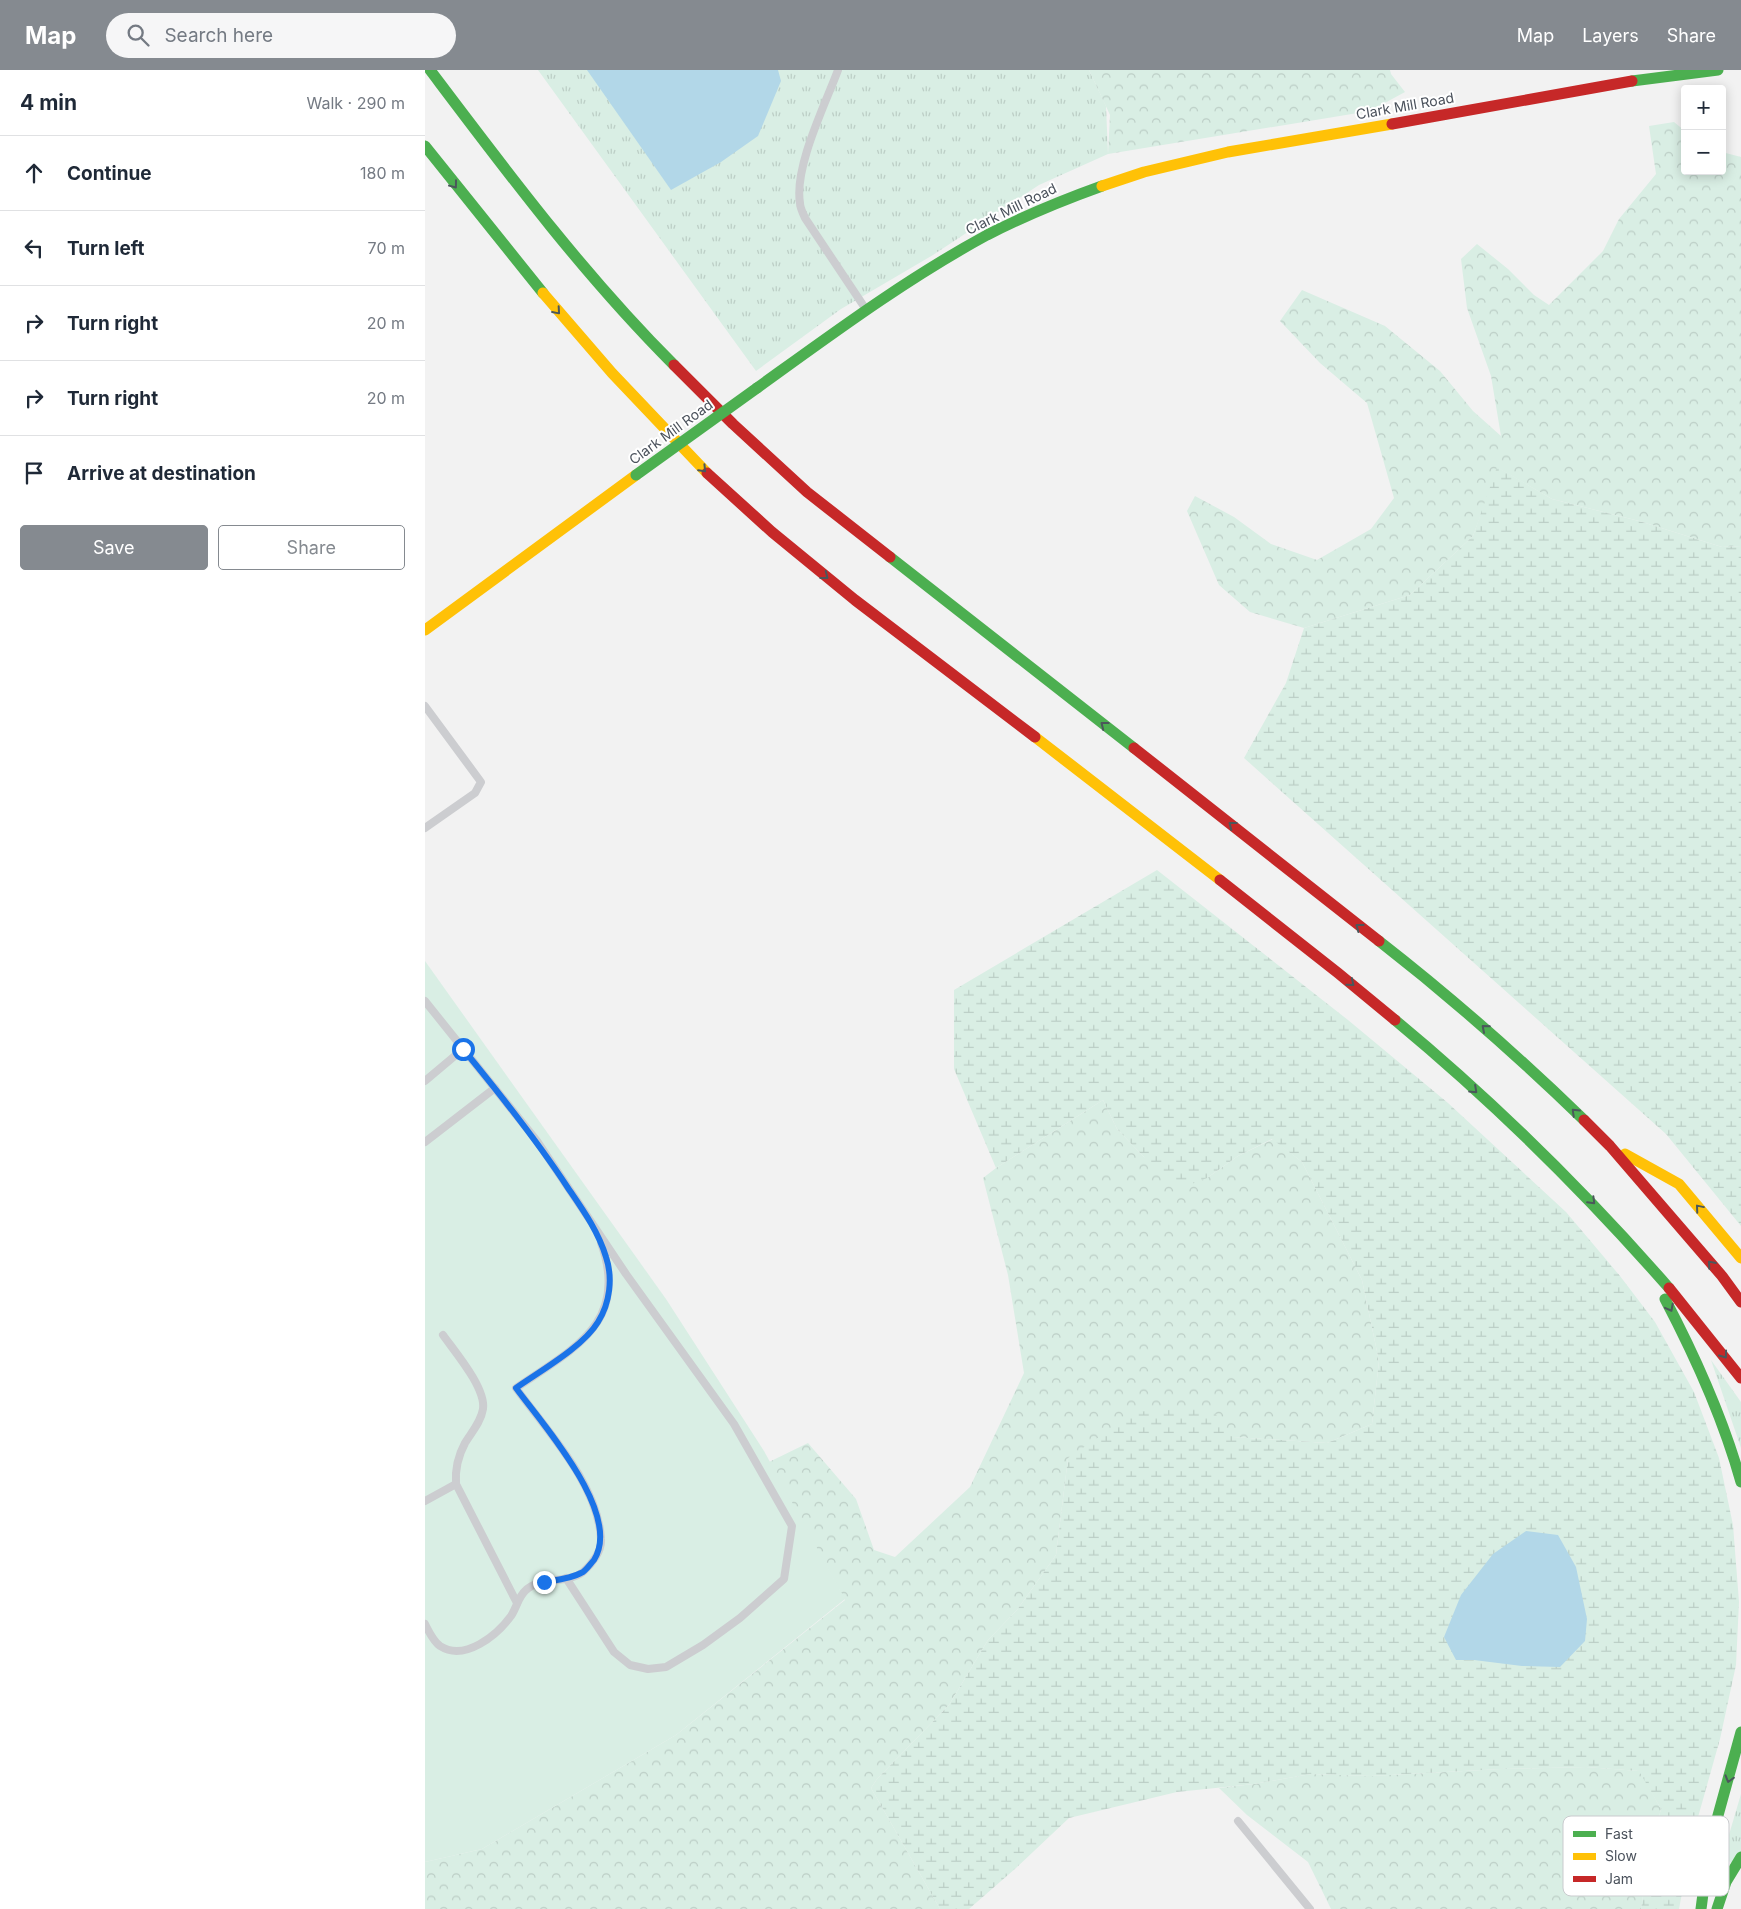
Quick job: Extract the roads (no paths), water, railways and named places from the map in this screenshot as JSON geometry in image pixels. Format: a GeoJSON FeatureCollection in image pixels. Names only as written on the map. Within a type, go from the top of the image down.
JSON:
{"type":"FeatureCollection","features":[{"type":"Feature","properties":{"kind":"main road"},"geometry":{"type":"LineString","coordinates":[[430,70],[513,181],[601,288],[733,424],[807,492],[1239,830],[1328,904],[1424,976],[1522,1060],[1610,1146],[1722,1276],[1741,1302]]}},
{"type":"Feature","properties":{"kind":"main road","name":"Clark Mill Road"},"geometry":{"type":"LineString","coordinates":[[425,630],[866,309],[937,264],[1015,221],[1060,201],[1124,178],[1186,161],[1307,137],[1355,131],[1643,79],[1718,70]]}},
{"type":"Feature","properties":{"kind":"main road"},"geometry":{"type":"LineString","coordinates":[[425,146],[517,264],[579,336],[716,481],[808,562],[1264,913],[1415,1036],[1549,1159],[1625,1237],[1705,1330],[1741,1378]]}},
{"type":"Feature","properties":{"kind":"main road"},"geometry":{"type":"LineString","coordinates":[[1610,1146],[1679,1184],[1741,1258]]}},
{"type":"Feature","properties":{"kind":"main road"},"geometry":{"type":"LineString","coordinates":[[1625,1237],[1661,1291],[1689,1346],[1716,1405],[1741,1482]]}},
{"type":"Feature","properties":{"kind":"main road"},"geometry":{"type":"LineString","coordinates":[[1718,1816],[1741,1732]]}},
{"type":"Feature","properties":{"kind":"main road"},"geometry":{"type":"LineString","coordinates":[[1729,1875],[1741,1857]]}},
{"type":"Feature","properties":{"kind":"main road"},"geometry":{"type":"LineString","coordinates":[[1701,1909],[1703,1896]]}},
{"type":"Feature","properties":{"kind":"main road"},"geometry":{"type":"LineString","coordinates":[[1717,1909],[1719,1896]]}},
{"type":"Feature","properties":{"kind":"lane"},"geometry":{"type":"LineString","coordinates":[[838,70],[809,143],[800,178],[799,203],[805,218],[866,309]]}},
{"type":"Feature","properties":{"kind":"lane"},"geometry":{"type":"LineString","coordinates":[[425,706],[481,782],[475,794],[425,828]]}},
{"type":"Feature","properties":{"kind":"lane"},"geometry":{"type":"LineString","coordinates":[[425,1001],[537,1141],[631,1282],[734,1424],[792,1526],[784,1579],[740,1618],[703,1645],[666,1668],[648,1669],[630,1665],[614,1652],[565,1578]]}},
{"type":"Feature","properties":{"kind":"lane"},"geometry":{"type":"LineString","coordinates":[[425,1081],[463,1049]]}},
{"type":"Feature","properties":{"kind":"lane"},"geometry":{"type":"LineString","coordinates":[[425,1142],[495,1088]]}},
{"type":"Feature","properties":{"kind":"lane"},"geometry":{"type":"LineString","coordinates":[[425,1624],[439,1645],[448,1649],[460,1650],[473,1647],[486,1641],[509,1618],[520,1596],[533,1585],[582,1573],[598,1553],[601,1541],[596,1511],[585,1485],[516,1388],[581,1342],[598,1324],[607,1304],[610,1280],[607,1259],[597,1231]]}},
{"type":"Feature","properties":{"kind":"lane"},"geometry":{"type":"LineString","coordinates":[[443,1335],[480,1391],[483,1408],[480,1418],[465,1444],[458,1461],[456,1484],[517,1603]]}},
{"type":"Feature","properties":{"kind":"lane"},"geometry":{"type":"LineString","coordinates":[[425,1501],[456,1484]]}},
{"type":"Feature","properties":{"kind":"lane"},"geometry":{"type":"LineString","coordinates":[[1238,1821],[1310,1909]]}},
{"type":"Feature","properties":{"kind":"water"},"geometry":{"type":"Polygon","coordinates":[[[587,70],[778,70],[781,81],[758,136],[721,162],[671,190],[587,70]]]}},
{"type":"Feature","properties":{"kind":"water"},"geometry":{"type":"Polygon","coordinates":[[[1526,1531],[1558,1535],[1576,1567],[1587,1619],[1585,1641],[1560,1667],[1522,1666],[1474,1660],[1456,1660],[1444,1637],[1461,1595],[1493,1554],[1526,1531]]]}}]}
